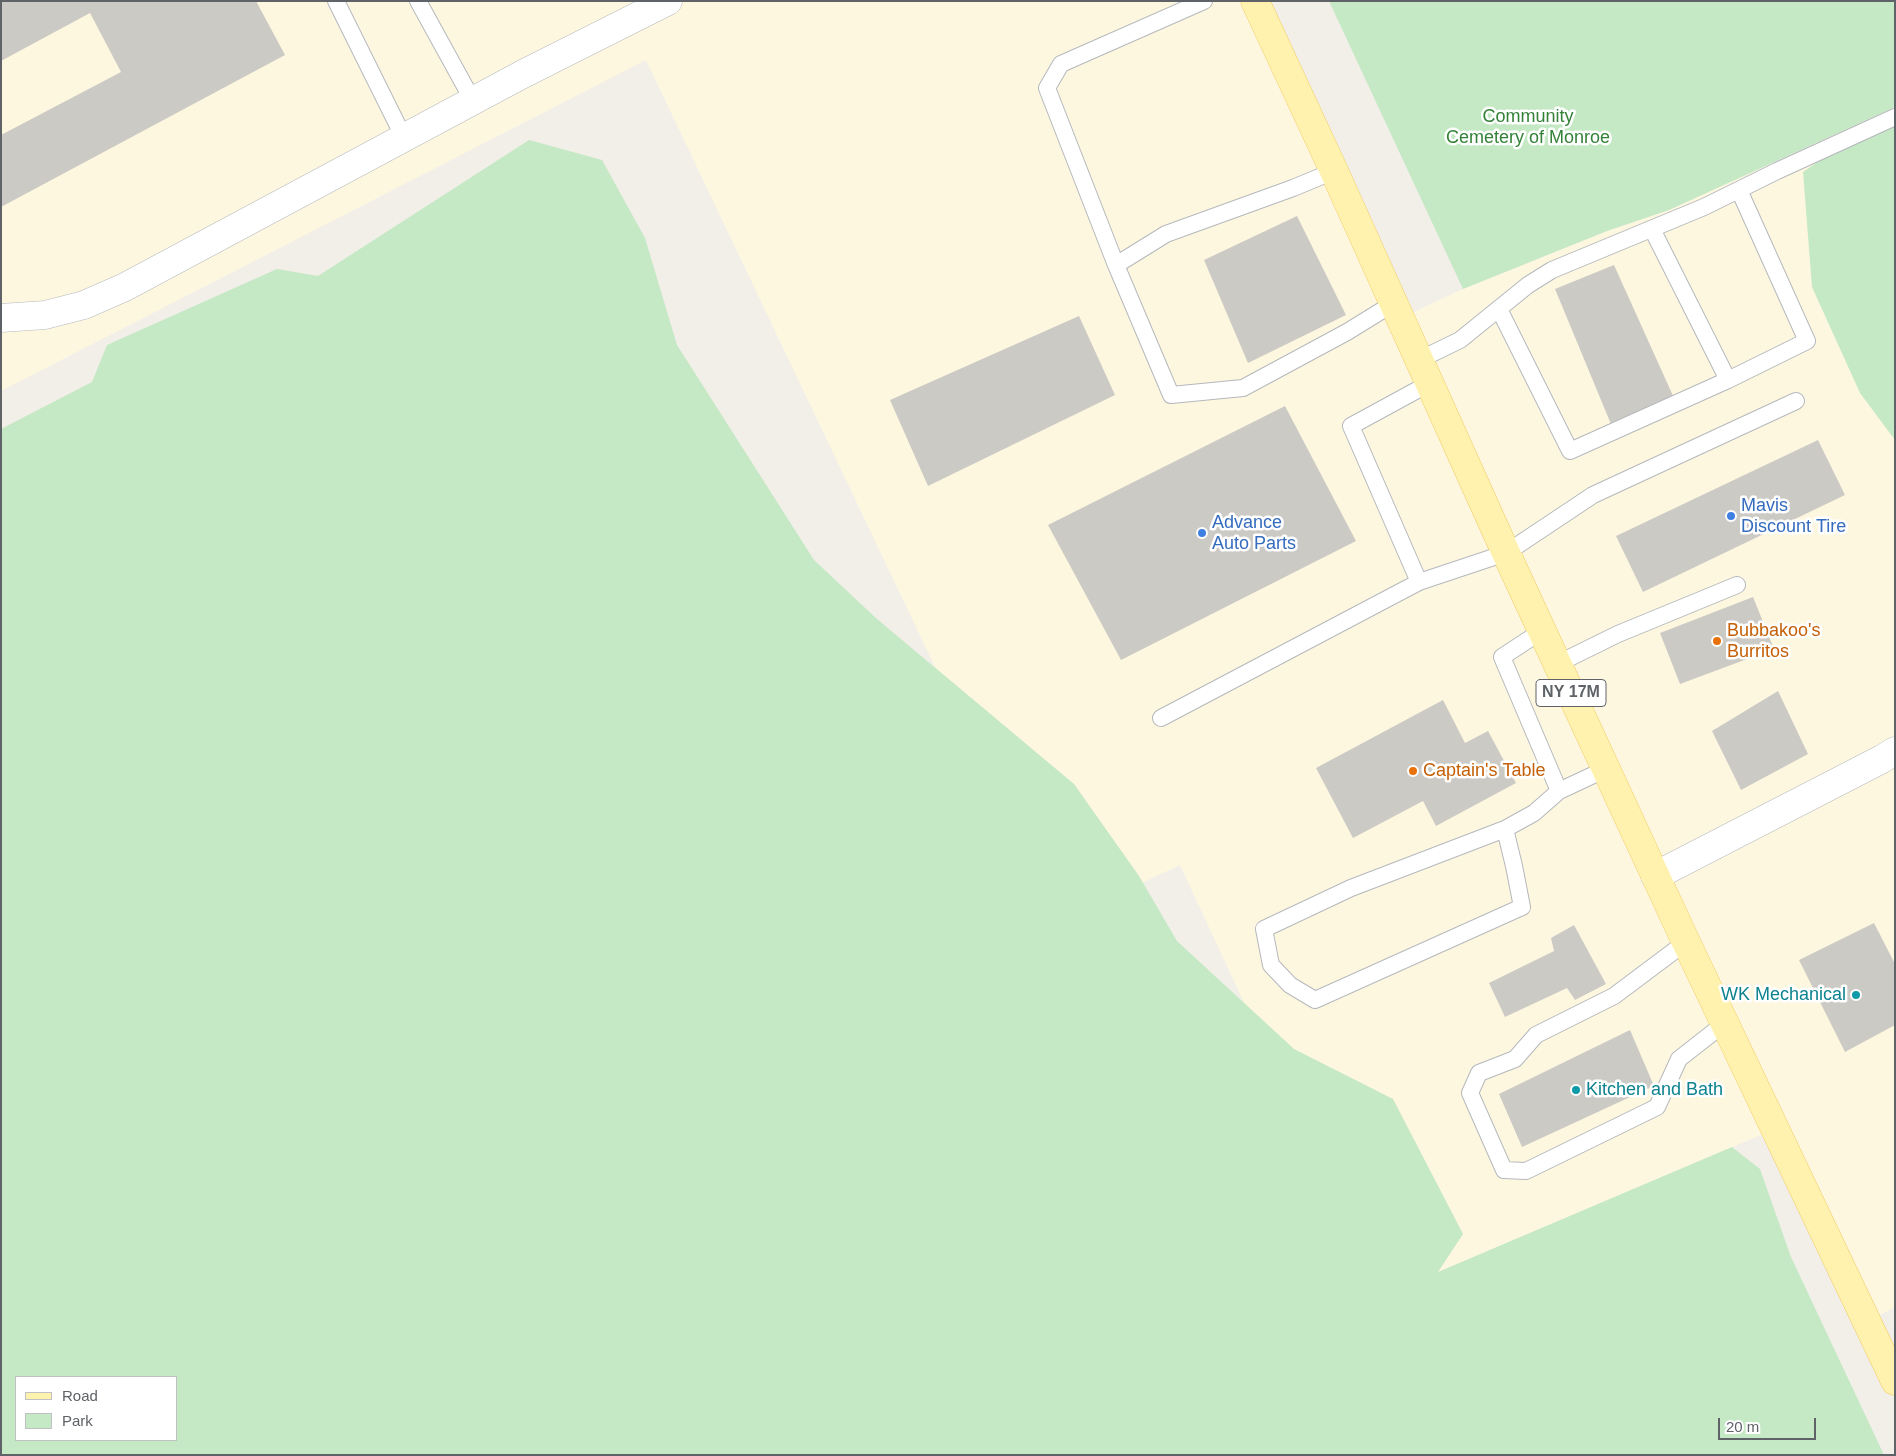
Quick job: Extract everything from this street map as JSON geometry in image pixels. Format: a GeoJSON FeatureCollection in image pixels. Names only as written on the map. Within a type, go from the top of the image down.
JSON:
{"type":"FeatureCollection","features":[{"type":"Feature","properties":{"kind":"main road","name":"NY 17M"},"geometry":{"type":"LineString","coordinates":[[1255,1],[1557,664],[1686,942],[1895,1381]]}},
{"type":"Feature","properties":{"kind":"street"},"geometry":{"type":"LineString","coordinates":[[1,318],[45,315],[84,305],[125,287],[473,100],[668,1]]}},
{"type":"Feature","properties":{"kind":"street"},"geometry":{"type":"LineString","coordinates":[[1656,876],[1882,759],[1895,750]]}},
{"type":"Feature","properties":{"kind":"lane"},"geometry":{"type":"LineString","coordinates":[[336,1],[404,138]]}},
{"type":"Feature","properties":{"kind":"lane"},"geometry":{"type":"LineString","coordinates":[[418,1],[473,100]]}},
{"type":"Feature","properties":{"kind":"lane"},"geometry":{"type":"LineString","coordinates":[[1204,1],[1061,64],[1047,88],[1116,265],[1171,395],[1243,388],[1347,332],[1394,303]]}},
{"type":"Feature","properties":{"kind":"lane"},"geometry":{"type":"LineString","coordinates":[[1419,582],[1351,426],[1425,372],[1460,340],[1528,285],[1552,270],[1704,207],[1895,117]]}},
{"type":"Feature","properties":{"kind":"lane"},"geometry":{"type":"LineString","coordinates":[[1116,265],[1166,234],[1293,188],[1334,171]]}},
{"type":"Feature","properties":{"kind":"lane"},"geometry":{"type":"LineString","coordinates":[[1498,309],[1570,450],[1728,380],[1807,341],[1738,190]]}},
{"type":"Feature","properties":{"kind":"lane"},"geometry":{"type":"LineString","coordinates":[[1652,229],[1728,380]]}},
{"type":"Feature","properties":{"kind":"lane"},"geometry":{"type":"LineString","coordinates":[[1160,718],[1419,582],[1506,553],[1593,495],[1796,401]]}},
{"type":"Feature","properties":{"kind":"lane"},"geometry":{"type":"LineString","coordinates":[[1557,664],[1618,634],[1737,586]]}},
{"type":"Feature","properties":{"kind":"lane"},"geometry":{"type":"LineString","coordinates":[[1543,630],[1502,657],[1559,791]]}},
{"type":"Feature","properties":{"kind":"lane"},"geometry":{"type":"LineString","coordinates":[[1505,828],[1522,908],[1315,1000],[1290,985],[1271,965],[1264,929],[1351,888],[1505,828],[1534,813],[1559,791],[1606,769]]}},
{"type":"Feature","properties":{"kind":"lane"},"geometry":{"type":"LineString","coordinates":[[1686,942],[1614,996],[1536,1035],[1516,1059],[1479,1073],[1470,1093],[1504,1170],[1526,1171],[1657,1107],[1679,1059],[1725,1023]]}},
{"type":"Feature","properties":{"kind":"shaded area"},"geometry":{"type":"Polygon","coordinates":[[[1,1],[1250,1],[1401,318],[1463,289],[1607,231],[1669,210],[1895,107],[1895,1307],[1867,1322],[1775,1129],[1381,1297],[1180,865],[1057,923],[646,60],[1,391],[1,1]]]}},
{"type":"Feature","properties":{"kind":"green space","name":"Community Cemetery of Monroe"},"geometry":{"type":"Polygon","coordinates":[[[1329,1],[1895,1],[1895,107],[1669,210],[1607,231],[1463,289],[1329,1]]]}},
{"type":"Feature","properties":{"kind":"green space"},"geometry":{"type":"Polygon","coordinates":[[[1895,108],[1895,440],[1860,393],[1812,287],[1803,172],[1895,108]]]}},
{"type":"Feature","properties":{"kind":"green space"},"geometry":{"type":"Polygon","coordinates":[[[529,140],[602,160],[645,238],[677,345],[814,560],[877,619],[1074,784],[1139,876],[1177,941],[1294,1049],[1393,1099],[1463,1234],[1438,1272],[1732,1147],[1760,1169],[1791,1257],[1884,1455],[1,1455],[1,429],[92,382],[107,345],[277,269],[318,276],[529,140]]]}},
{"type":"Feature","properties":{"kind":"building"},"geometry":{"type":"Polygon","coordinates":[[[1,1],[256,1],[285,55],[1,207],[1,135],[121,72],[90,13],[1,61],[1,1]]]}},
{"type":"Feature","properties":{"kind":"building"},"geometry":{"type":"Polygon","coordinates":[[[1297,216],[1346,315],[1248,363],[1204,260],[1297,216]]]}},
{"type":"Feature","properties":{"kind":"building"},"geometry":{"type":"Polygon","coordinates":[[[1614,265],[1674,398],[1613,429],[1555,289],[1614,265]]]}},
{"type":"Feature","properties":{"kind":"building"},"geometry":{"type":"Polygon","coordinates":[[[1079,316],[1115,395],[928,486],[890,400],[1079,316]]]}},
{"type":"Feature","properties":{"kind":"building","name":"Advance Auto Parts"},"geometry":{"type":"Polygon","coordinates":[[[1285,406],[1356,541],[1121,660],[1048,525],[1285,406]]]}},
{"type":"Feature","properties":{"kind":"building","name":"Mavis Discount Tire"},"geometry":{"type":"Polygon","coordinates":[[[1818,440],[1845,495],[1643,592],[1616,536],[1818,440]]]}},
{"type":"Feature","properties":{"kind":"building","name":"Bubbakoo's Burritos"},"geometry":{"type":"Polygon","coordinates":[[[1753,597],[1774,649],[1680,684],[1660,633],[1753,597]]]}},
{"type":"Feature","properties":{"kind":"building"},"geometry":{"type":"Polygon","coordinates":[[[1778,691],[1808,754],[1741,790],[1712,731],[1778,691]]]}},
{"type":"Feature","properties":{"kind":"building","name":"Captain's Table"},"geometry":{"type":"Polygon","coordinates":[[[1443,700],[1465,743],[1488,731],[1516,783],[1436,826],[1423,801],[1353,838],[1316,768],[1443,700]]]}},
{"type":"Feature","properties":{"kind":"building","name":"WK Mechanical"},"geometry":{"type":"Polygon","coordinates":[[[1874,923],[1895,964],[1895,1025],[1845,1052],[1799,960],[1874,923]]]}},
{"type":"Feature","properties":{"kind":"building"},"geometry":{"type":"Polygon","coordinates":[[[1574,925],[1606,984],[1575,1000],[1567,988],[1505,1017],[1489,983],[1554,951],[1551,938],[1574,925]]]}},
{"type":"Feature","properties":{"kind":"building","name":"Kitchen and Bath"},"geometry":{"type":"Polygon","coordinates":[[[1630,1030],[1654,1086],[1522,1147],[1499,1094],[1630,1030]]]}},
{"type":"Feature","properties":{"kind":"place","name":"Mavis Discount Tire"},"geometry":{"type":"Point","coordinates":[1731,516]}},
{"type":"Feature","properties":{"kind":"place","name":"Advance Auto Parts"},"geometry":{"type":"Point","coordinates":[1202,533]}},
{"type":"Feature","properties":{"kind":"place","name":"Bubbakoo's Burritos"},"geometry":{"type":"Point","coordinates":[1717,641]}},
{"type":"Feature","properties":{"kind":"place","name":"Captain's Table"},"geometry":{"type":"Point","coordinates":[1413,771]}},
{"type":"Feature","properties":{"kind":"place","name":"WK Mechanical"},"geometry":{"type":"Point","coordinates":[1856,995]}},
{"type":"Feature","properties":{"kind":"place","name":"Kitchen and Bath"},"geometry":{"type":"Point","coordinates":[1576,1090]}}]}
